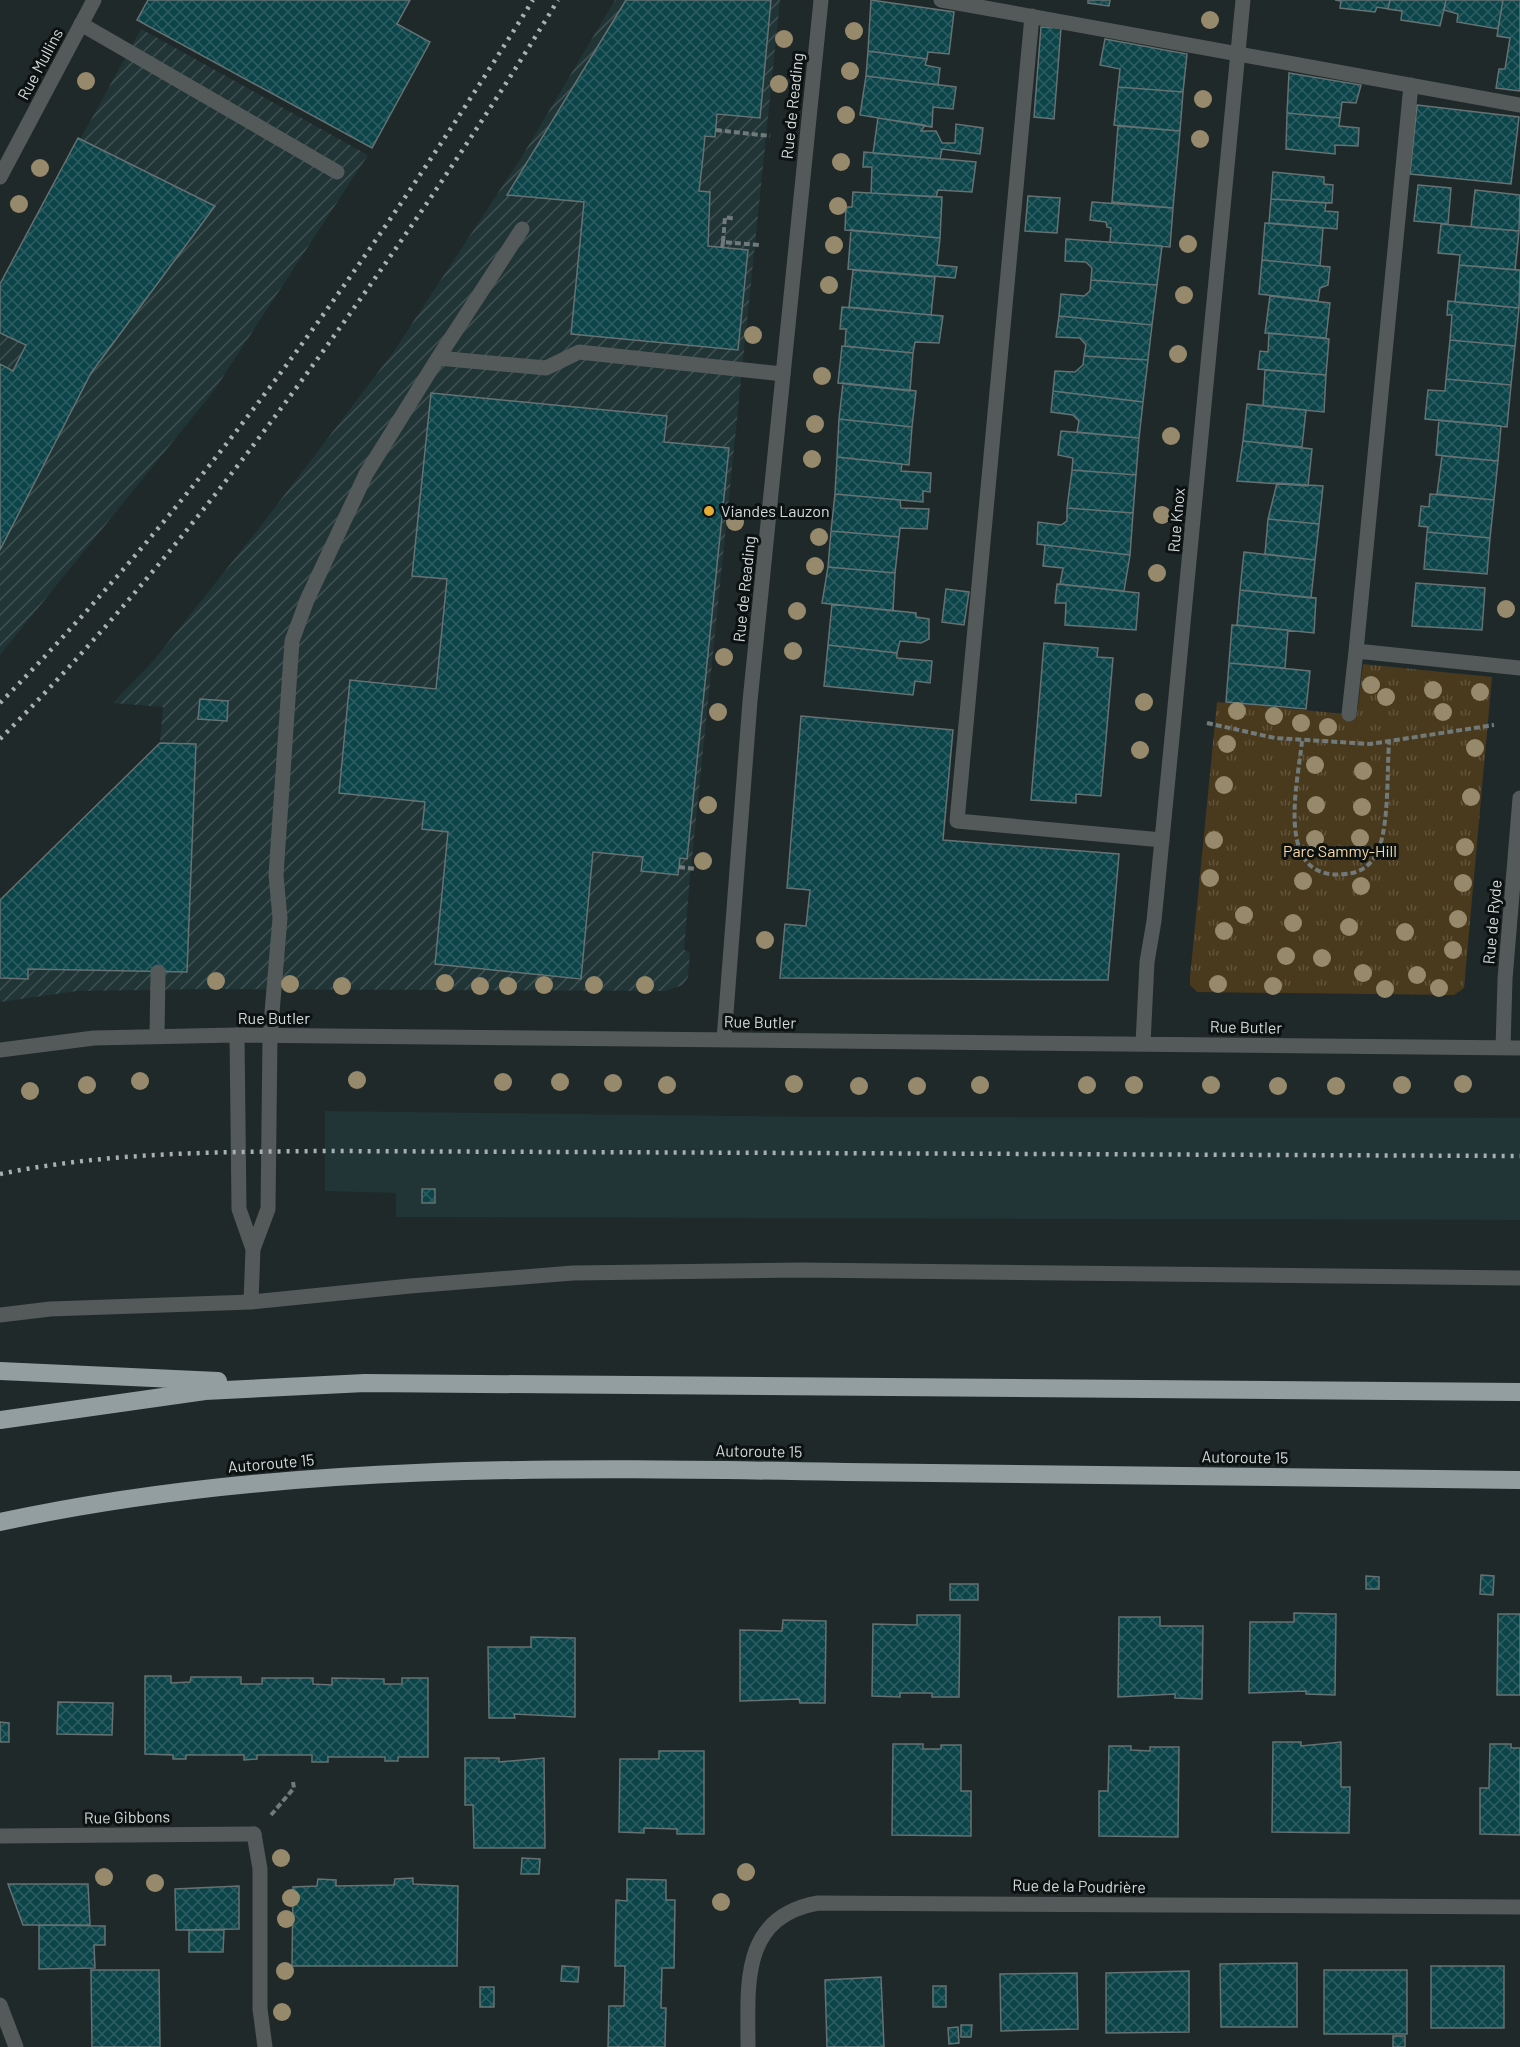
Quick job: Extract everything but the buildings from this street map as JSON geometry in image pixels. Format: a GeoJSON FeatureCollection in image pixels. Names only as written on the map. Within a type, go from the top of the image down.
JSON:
{"type":"FeatureCollection","features":[{"type":"Feature","properties":{"kind":"highway"},"geometry":{"type":"LineString","coordinates":[[0,1371],[295,1385],[451,1382],[1520,1392]]}},
{"type":"Feature","properties":{"kind":"highway"},"geometry":{"type":"LineString","coordinates":[[0,1420],[122,1401],[295,1385]]}},
{"type":"Feature","properties":{"kind":"highway","name":"Autoroute 15"},"geometry":{"type":"LineString","coordinates":[[0,1522],[148,1497],[261,1482],[470,1470],[715,1470],[1520,1480]]}},
{"type":"Feature","properties":{"kind":"street","name":"Rue Mullins"},"geometry":{"type":"LineString","coordinates":[[0,177],[94,0]]}},
{"type":"Feature","properties":{"kind":"street","name":"Rue de Reading"},"geometry":{"type":"LineString","coordinates":[[724,1039],[750,701],[821,0]]}},
{"type":"Feature","properties":{"kind":"street"},"geometry":{"type":"LineString","coordinates":[[941,0],[1520,105]]}},
{"type":"Feature","properties":{"kind":"street","name":"Rue Knox"},"geometry":{"type":"LineString","coordinates":[[1143,1044],[1146,973],[1162,840],[1243,0]]}},
{"type":"Feature","properties":{"kind":"street"},"geometry":{"type":"LineString","coordinates":[[1032,16],[957,821],[1162,840]]}},
{"type":"Feature","properties":{"kind":"street"},"geometry":{"type":"LineString","coordinates":[[81,24],[337,172]]}},
{"type":"Feature","properties":{"kind":"street"},"geometry":{"type":"LineString","coordinates":[[1350,714],[1410,85]]}},
{"type":"Feature","properties":{"kind":"street"},"geometry":{"type":"LineString","coordinates":[[251,1302],[253,1249],[268,1209],[270,1036],[280,918],[276,875],[292,641],[307,600],[366,474],[522,229]]}},
{"type":"Feature","properties":{"kind":"street"},"geometry":{"type":"LineString","coordinates":[[438,358],[546,368],[579,352],[783,374]]}},
{"type":"Feature","properties":{"kind":"street"},"geometry":{"type":"LineString","coordinates":[[1356,651],[1520,668]]}},
{"type":"Feature","properties":{"kind":"street","name":"Rue de Ryde"},"geometry":{"type":"LineString","coordinates":[[1503,1048],[1505,979],[1520,798]]}},
{"type":"Feature","properties":{"kind":"street"},"geometry":{"type":"LineString","coordinates":[[157,1036],[158,972]]}},
{"type":"Feature","properties":{"kind":"street"},"geometry":{"type":"LineString","coordinates":[[237,1035],[239,1209],[253,1249]]}},
{"type":"Feature","properties":{"kind":"street","name":"Rue Butler"},"geometry":{"type":"LineString","coordinates":[[0,1050],[94,1038],[237,1035],[1520,1048]]}},
{"type":"Feature","properties":{"kind":"street"},"geometry":{"type":"LineString","coordinates":[[0,1315],[50,1309],[251,1302],[573,1273],[802,1270],[1520,1278]]}},
{"type":"Feature","properties":{"kind":"street"},"geometry":{"type":"LineString","coordinates":[[254,1834],[260,1869],[260,2009],[265,2047]]}},
{"type":"Feature","properties":{"kind":"street","name":"Rue Gibbons"},"geometry":{"type":"LineString","coordinates":[[0,1836],[254,1834]]}},
{"type":"Feature","properties":{"kind":"street","name":"Rue de la Poudrière"},"geometry":{"type":"LineString","coordinates":[[748,2047],[748,1977],[761,1936],[787,1912],[810,1904],[1520,1907]]}},
{"type":"Feature","properties":{"kind":"street"},"geometry":{"type":"LineString","coordinates":[[0,2005],[16,2047]]}},
{"type":"Feature","properties":{"kind":"path"},"geometry":{"type":"LineString","coordinates":[[716,130],[770,136]]}},
{"type":"Feature","properties":{"kind":"path"},"geometry":{"type":"LineString","coordinates":[[722,248],[725,217],[735,219]]}},
{"type":"Feature","properties":{"kind":"path"},"geometry":{"type":"LineString","coordinates":[[723,242],[759,245]]}},
{"type":"Feature","properties":{"kind":"path"},"geometry":{"type":"LineString","coordinates":[[722,510],[730,510]]}},
{"type":"Feature","properties":{"kind":"path"},"geometry":{"type":"LineString","coordinates":[[1302,741],[1295,825],[1298,849],[1310,866],[1322,872],[1342,875],[1365,868],[1376,856],[1382,835],[1389,742]]}},
{"type":"Feature","properties":{"kind":"path"},"geometry":{"type":"LineString","coordinates":[[1290,789],[1298,790]]}},
{"type":"Feature","properties":{"kind":"path"},"geometry":{"type":"LineString","coordinates":[[1386,794],[1393,794]]}},
{"type":"Feature","properties":{"kind":"path"},"geometry":{"type":"LineString","coordinates":[[679,867],[696,869]]}},
{"type":"Feature","properties":{"kind":"path"},"geometry":{"type":"LineString","coordinates":[[254,1834],[294,1788],[293,1782]]}},
{"type":"Feature","properties":{"kind":"shaded area"},"geometry":{"type":"Polygon","coordinates":[[[615,0],[780,0],[690,877],[684,950],[690,952],[688,977],[683,985],[665,991],[209,989],[77,991],[0,1002],[0,900],[160,743],[163,707],[113,703],[154,660],[260,527],[392,354],[521,158],[615,0]]]}},
{"type":"Feature","properties":{"kind":"shaded area"},"geometry":{"type":"Polygon","coordinates":[[[141,29],[368,155],[213,392],[0,655],[0,285],[141,29]]]}},
{"type":"Feature","properties":{"kind":"shaded area"},"geometry":{"type":"Polygon","coordinates":[[[325,1111],[832,1117],[1520,1118],[1520,1220],[396,1217],[396,1193],[325,1191],[325,1111]]]}},
{"type":"Feature","properties":{"kind":"green space","name":"Parc Sammy-Hill"},"geometry":{"type":"Polygon","coordinates":[[[1363,664],[1492,677],[1464,988],[1454,995],[1197,992],[1190,985],[1190,977],[1217,702],[1357,715],[1363,664]]]}},
{"type":"Feature","properties":{"kind":"railway"},"geometry":{"type":"LineString","coordinates":[[0,703],[76,623],[149,540],[286,366],[413,185],[533,0]]}},
{"type":"Feature","properties":{"kind":"railway"},"geometry":{"type":"LineString","coordinates":[[0,739],[93,641],[137,590],[181,538],[264,431],[427,203],[481,123],[558,0]]}},
{"type":"Feature","properties":{"kind":"railway"},"geometry":{"type":"LineString","coordinates":[[0,1174],[122,1157],[285,1151],[1520,1156]]}},
{"type":"Feature","properties":{"kind":"place","name":"Viandes Lauzon"},"geometry":{"type":"Point","coordinates":[709,511]}}]}
